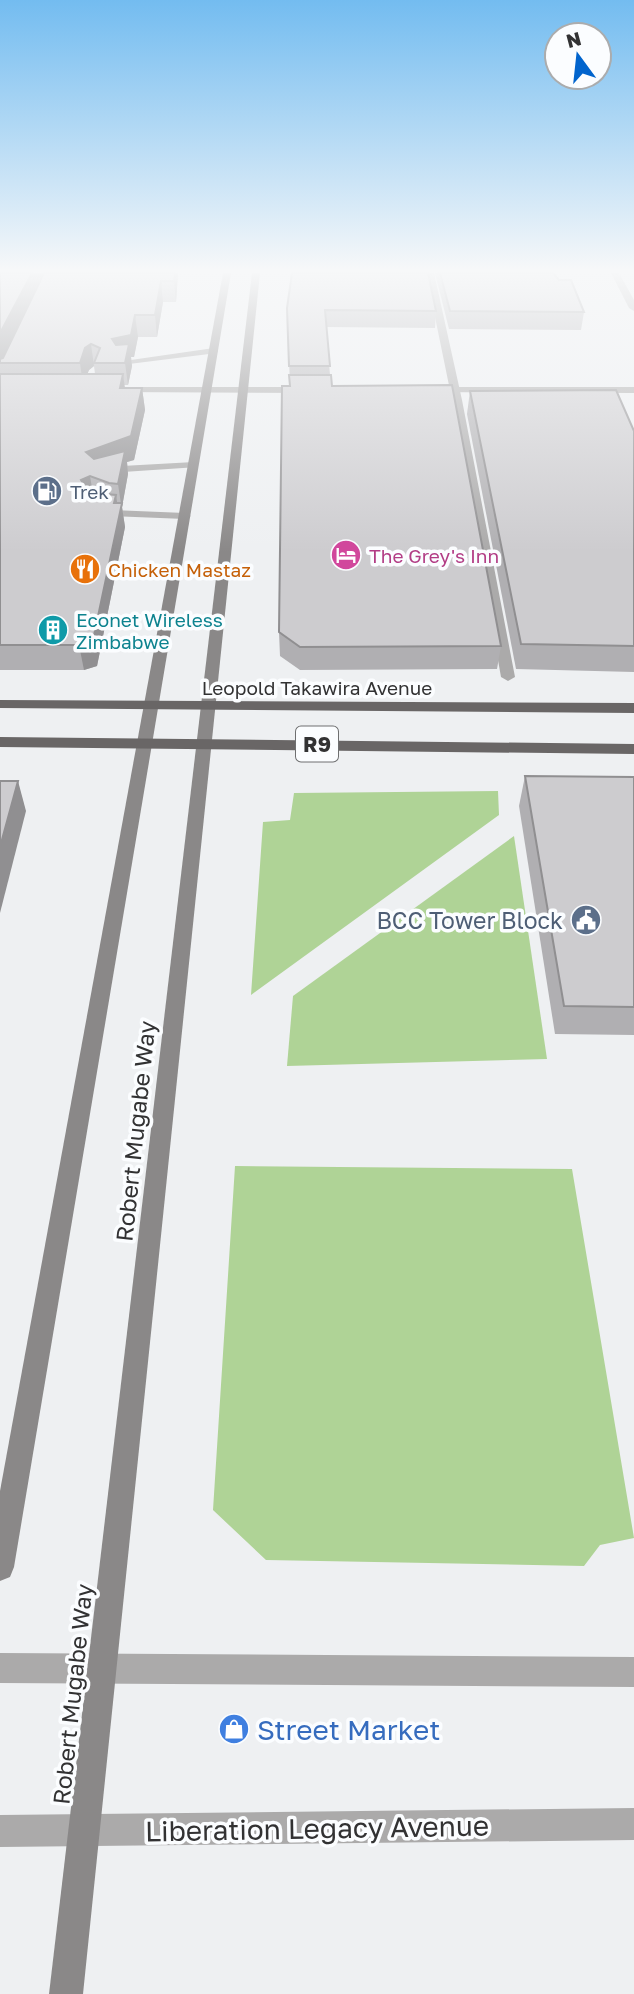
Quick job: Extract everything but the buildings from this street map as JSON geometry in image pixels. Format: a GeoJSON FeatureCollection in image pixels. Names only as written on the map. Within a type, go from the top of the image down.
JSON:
{"type":"FeatureCollection","features":[{"type":"Feature","properties":{"kind":"highway","name":"Leopold Takawira Avenue"},"geometry":{"type":"LineString","coordinates":[[0,704],[634,708]]}},
{"type":"Feature","properties":{"kind":"highway","name":"R9"},"geometry":{"type":"LineString","coordinates":[[0,742],[634,749]]}},
{"type":"Feature","properties":{"kind":"main road"},"geometry":{"type":"LineString","coordinates":[[0,1567],[211,366]]}},
{"type":"Feature","properties":{"kind":"main road","name":"Robert Mugabe Way"},"geometry":{"type":"LineString","coordinates":[[66,1994],[246,366]]}},
{"type":"Feature","properties":{"kind":"street"},"geometry":{"type":"LineString","coordinates":[[99,390],[317,390]]}},
{"type":"Feature","properties":{"kind":"street"},"geometry":{"type":"LineString","coordinates":[[414,390],[634,390]]}},
{"type":"Feature","properties":{"kind":"street"},"geometry":{"type":"LineString","coordinates":[[0,1668],[634,1672]]}},
{"type":"Feature","properties":{"kind":"street","name":"Liberation Legacy Avenue"},"geometry":{"type":"LineString","coordinates":[[0,1831],[634,1824]]}},
{"type":"Feature","properties":{"kind":"lane"},"geometry":{"type":"LineString","coordinates":[[450,366],[508,677]]}},
{"type":"Feature","properties":{"kind":"lane"},"geometry":{"type":"LineString","coordinates":[[97,477],[122,469],[194,465]]}},
{"type":"Feature","properties":{"kind":"lane"},"geometry":{"type":"LineString","coordinates":[[93,505],[110,513],[185,516]]}},
{"type":"Feature","properties":{"kind":"green space"},"geometry":{"type":"Polygon","coordinates":[[[498,791],[499,815],[251,995],[263,822],[290,820],[294,793],[498,791]]]}},
{"type":"Feature","properties":{"kind":"green space"},"geometry":{"type":"Polygon","coordinates":[[[514,836],[547,1059],[287,1066],[293,996],[514,836]]]}},
{"type":"Feature","properties":{"kind":"green space"},"geometry":{"type":"Polygon","coordinates":[[[235,1166],[572,1169],[634,1538],[600,1545],[584,1566],[266,1560],[213,1510],[235,1166]]]}},
{"type":"Feature","properties":{"kind":"place","name":"Trek"},"geometry":{"type":"Point","coordinates":[47,491]}},
{"type":"Feature","properties":{"kind":"place","name":"The Grey's Inn"},"geometry":{"type":"Point","coordinates":[346,555]}},
{"type":"Feature","properties":{"kind":"place","name":"Chicken Mastaz"},"geometry":{"type":"Point","coordinates":[85,569]}},
{"type":"Feature","properties":{"kind":"place","name":"Econet Wireless Zimbabwe"},"geometry":{"type":"Point","coordinates":[53,630]}},
{"type":"Feature","properties":{"kind":"place","name":"BCC Tower Block"},"geometry":{"type":"Point","coordinates":[586,920]}},
{"type":"Feature","properties":{"kind":"place","name":"Street Market"},"geometry":{"type":"Point","coordinates":[234,1729]}}]}
